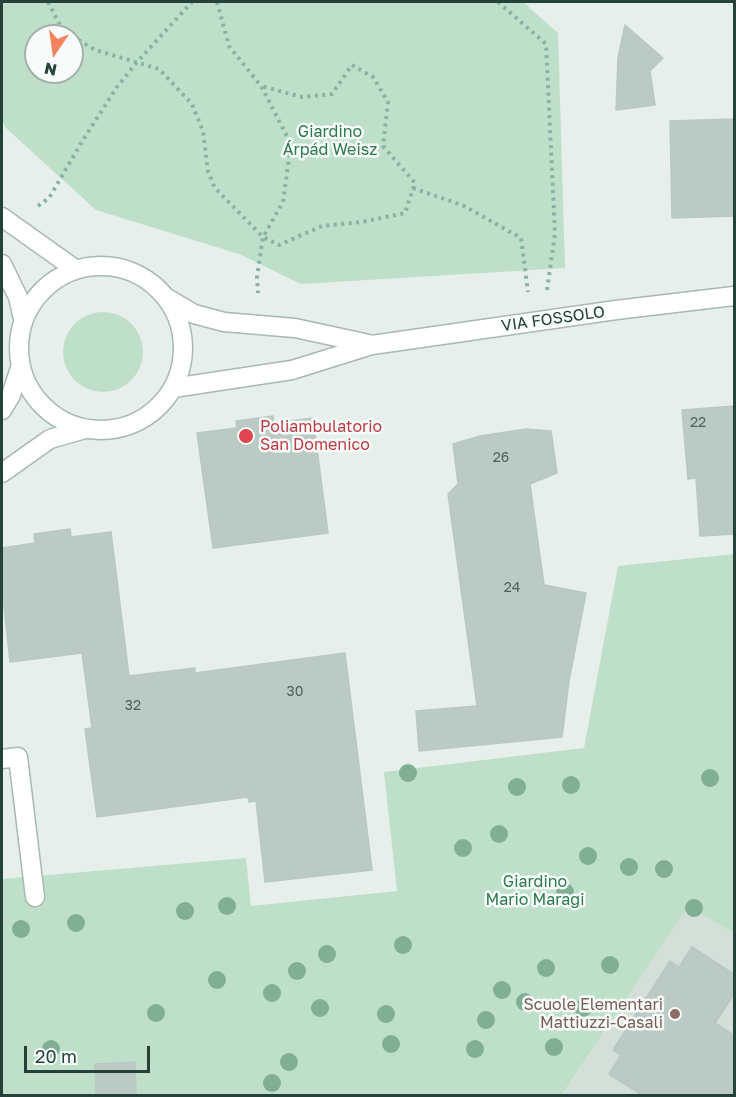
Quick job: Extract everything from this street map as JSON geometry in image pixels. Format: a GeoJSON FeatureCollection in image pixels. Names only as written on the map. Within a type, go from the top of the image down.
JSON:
{"type":"FeatureCollection","features":[{"type":"Feature","properties":{"kind":"street"},"geometry":{"type":"LineString","coordinates":[[2,217],[75,269]]}},
{"type":"Feature","properties":{"kind":"street"},"geometry":{"type":"LineString","coordinates":[[2,264],[18,297],[23,319]]}},
{"type":"Feature","properties":{"kind":"street"},"geometry":{"type":"LineString","coordinates":[[100,266],[125,269],[147,280],[165,297],[176,314],[184,342],[181,365],[173,388],[151,414],[136,423],[102,431],[85,429],[56,418],[33,396],[20,368],[18,343],[23,319],[35,297],[53,280],[75,269],[100,266]]}},
{"type":"Feature","properties":{"kind":"street","name":"VIA FOSSOLO"},"geometry":{"type":"LineString","coordinates":[[173,388],[292,370],[372,345],[735,296]]}},
{"type":"Feature","properties":{"kind":"street","name":"VIA FOSSOLO"},"geometry":{"type":"LineString","coordinates":[[165,297],[194,314],[224,322],[295,328],[372,345]]}},
{"type":"Feature","properties":{"kind":"street"},"geometry":{"type":"LineString","coordinates":[[2,410],[11,395],[20,368]]}},
{"type":"Feature","properties":{"kind":"street"},"geometry":{"type":"LineString","coordinates":[[2,474],[50,439],[85,429]]}},
{"type":"Feature","properties":{"kind":"street"},"geometry":{"type":"LineString","coordinates":[[2,759],[18,757],[34,897]]}},
{"type":"Feature","properties":{"kind":"path"},"geometry":{"type":"LineString","coordinates":[[48,2],[59,24]]}},
{"type":"Feature","properties":{"kind":"path"},"geometry":{"type":"LineString","coordinates":[[30,211],[49,198],[83,140],[136,62],[192,2]]}},
{"type":"Feature","properties":{"kind":"path"},"geometry":{"type":"LineString","coordinates":[[217,2],[229,46],[261,86],[291,144],[283,202],[263,237],[257,277],[259,299]]}},
{"type":"Feature","properties":{"kind":"path"},"geometry":{"type":"LineString","coordinates":[[498,2],[546,44],[555,234],[538,321]]}},
{"type":"Feature","properties":{"kind":"path"},"geometry":{"type":"LineString","coordinates":[[84,43],[95,50],[159,69],[192,104],[203,131],[208,172],[215,188],[263,237],[279,245],[322,226],[362,222],[405,213],[415,183],[383,146],[388,102],[373,77],[352,65],[333,94],[302,97],[261,86]]}},
{"type":"Feature","properties":{"kind":"path"},"geometry":{"type":"LineString","coordinates":[[413,188],[464,206],[521,238],[525,278],[538,321]]}},
{"type":"Feature","properties":{"kind":"path"},"geometry":{"type":"LineString","coordinates":[[100,260],[111,260],[149,272],[158,279]]}},
{"type":"Feature","properties":{"kind":"shaded area","name":"Scuole Elementari Mattiuzzi-Casali"},"geometry":{"type":"Polygon","coordinates":[[[688,905],[734,933],[734,1095],[562,1096],[688,905]]]}},
{"type":"Feature","properties":{"kind":"green space","name":"Giardino Árpád Weisz"},"geometry":{"type":"Polygon","coordinates":[[[2,2],[523,2],[558,33],[565,268],[301,284],[239,254],[96,210],[7,129],[2,121],[2,2]]]}},
{"type":"Feature","properties":{"kind":"green space"},"geometry":{"type":"Polygon","coordinates":[[[103,312],[118,315],[131,324],[140,337],[143,352],[140,367],[131,380],[118,389],[103,392],[88,389],[75,380],[66,367],[63,352],[66,337],[75,324],[88,315],[103,312]]]}},
{"type":"Feature","properties":{"kind":"green space","name":"Giardino Mario Maragi"},"geometry":{"type":"Polygon","coordinates":[[[734,554],[734,933],[688,906],[562,1095],[2,1096],[2,879],[246,858],[251,906],[397,891],[384,772],[584,748],[618,566],[734,554]]]}},
{"type":"Feature","properties":{"kind":"building"},"geometry":{"type":"Polygon","coordinates":[[[625,25],[663,58],[650,71],[655,105],[616,110],[618,58],[625,25]]]}},
{"type":"Feature","properties":{"kind":"building"},"geometry":{"type":"Polygon","coordinates":[[[735,119],[735,216],[672,218],[670,121],[735,119]]]}},
{"type":"Feature","properties":{"kind":"building"},"geometry":{"type":"Polygon","coordinates":[[[735,406],[735,534],[700,536],[696,478],[688,479],[682,410],[735,406]]]}},
{"type":"Feature","properties":{"kind":"building"},"geometry":{"type":"Polygon","coordinates":[[[273,416],[274,423],[313,418],[328,533],[213,548],[197,433],[237,428],[236,421],[273,416]]]}},
{"type":"Feature","properties":{"kind":"building"},"geometry":{"type":"Polygon","coordinates":[[[526,429],[551,431],[557,473],[530,484],[544,585],[586,593],[569,681],[562,737],[419,751],[416,711],[477,706],[448,494],[458,484],[453,444],[480,436],[526,429]]]}},
{"type":"Feature","properties":{"kind":"building"},"geometry":{"type":"Polygon","coordinates":[[[70,529],[71,537],[111,532],[129,676],[195,668],[195,673],[345,653],[372,870],[265,882],[256,801],[249,802],[248,797],[97,817],[85,729],[92,728],[82,653],[10,662],[2,588],[2,548],[35,543],[34,534],[70,529]]]}},
{"type":"Feature","properties":{"kind":"building","name":"Scuole Elementari Mattiuzzi-Casali"},"geometry":{"type":"Polygon","coordinates":[[[692,947],[735,975],[735,993],[715,1023],[735,1036],[735,1095],[642,1095],[609,1074],[621,1055],[613,1050],[670,961],[679,967],[692,947]]]}},
{"type":"Feature","properties":{"kind":"building"},"geometry":{"type":"Polygon","coordinates":[[[135,1062],[136,1095],[96,1095],[95,1064],[135,1062]]]}},
{"type":"Feature","properties":{"kind":"place","name":"Poliambulatorio San Domenico"},"geometry":{"type":"Point","coordinates":[246,436]}},
{"type":"Feature","properties":{"kind":"place","name":"Scuole Elementari Mattiuzzi-Casali"},"geometry":{"type":"Point","coordinates":[675,1014]}}]}
